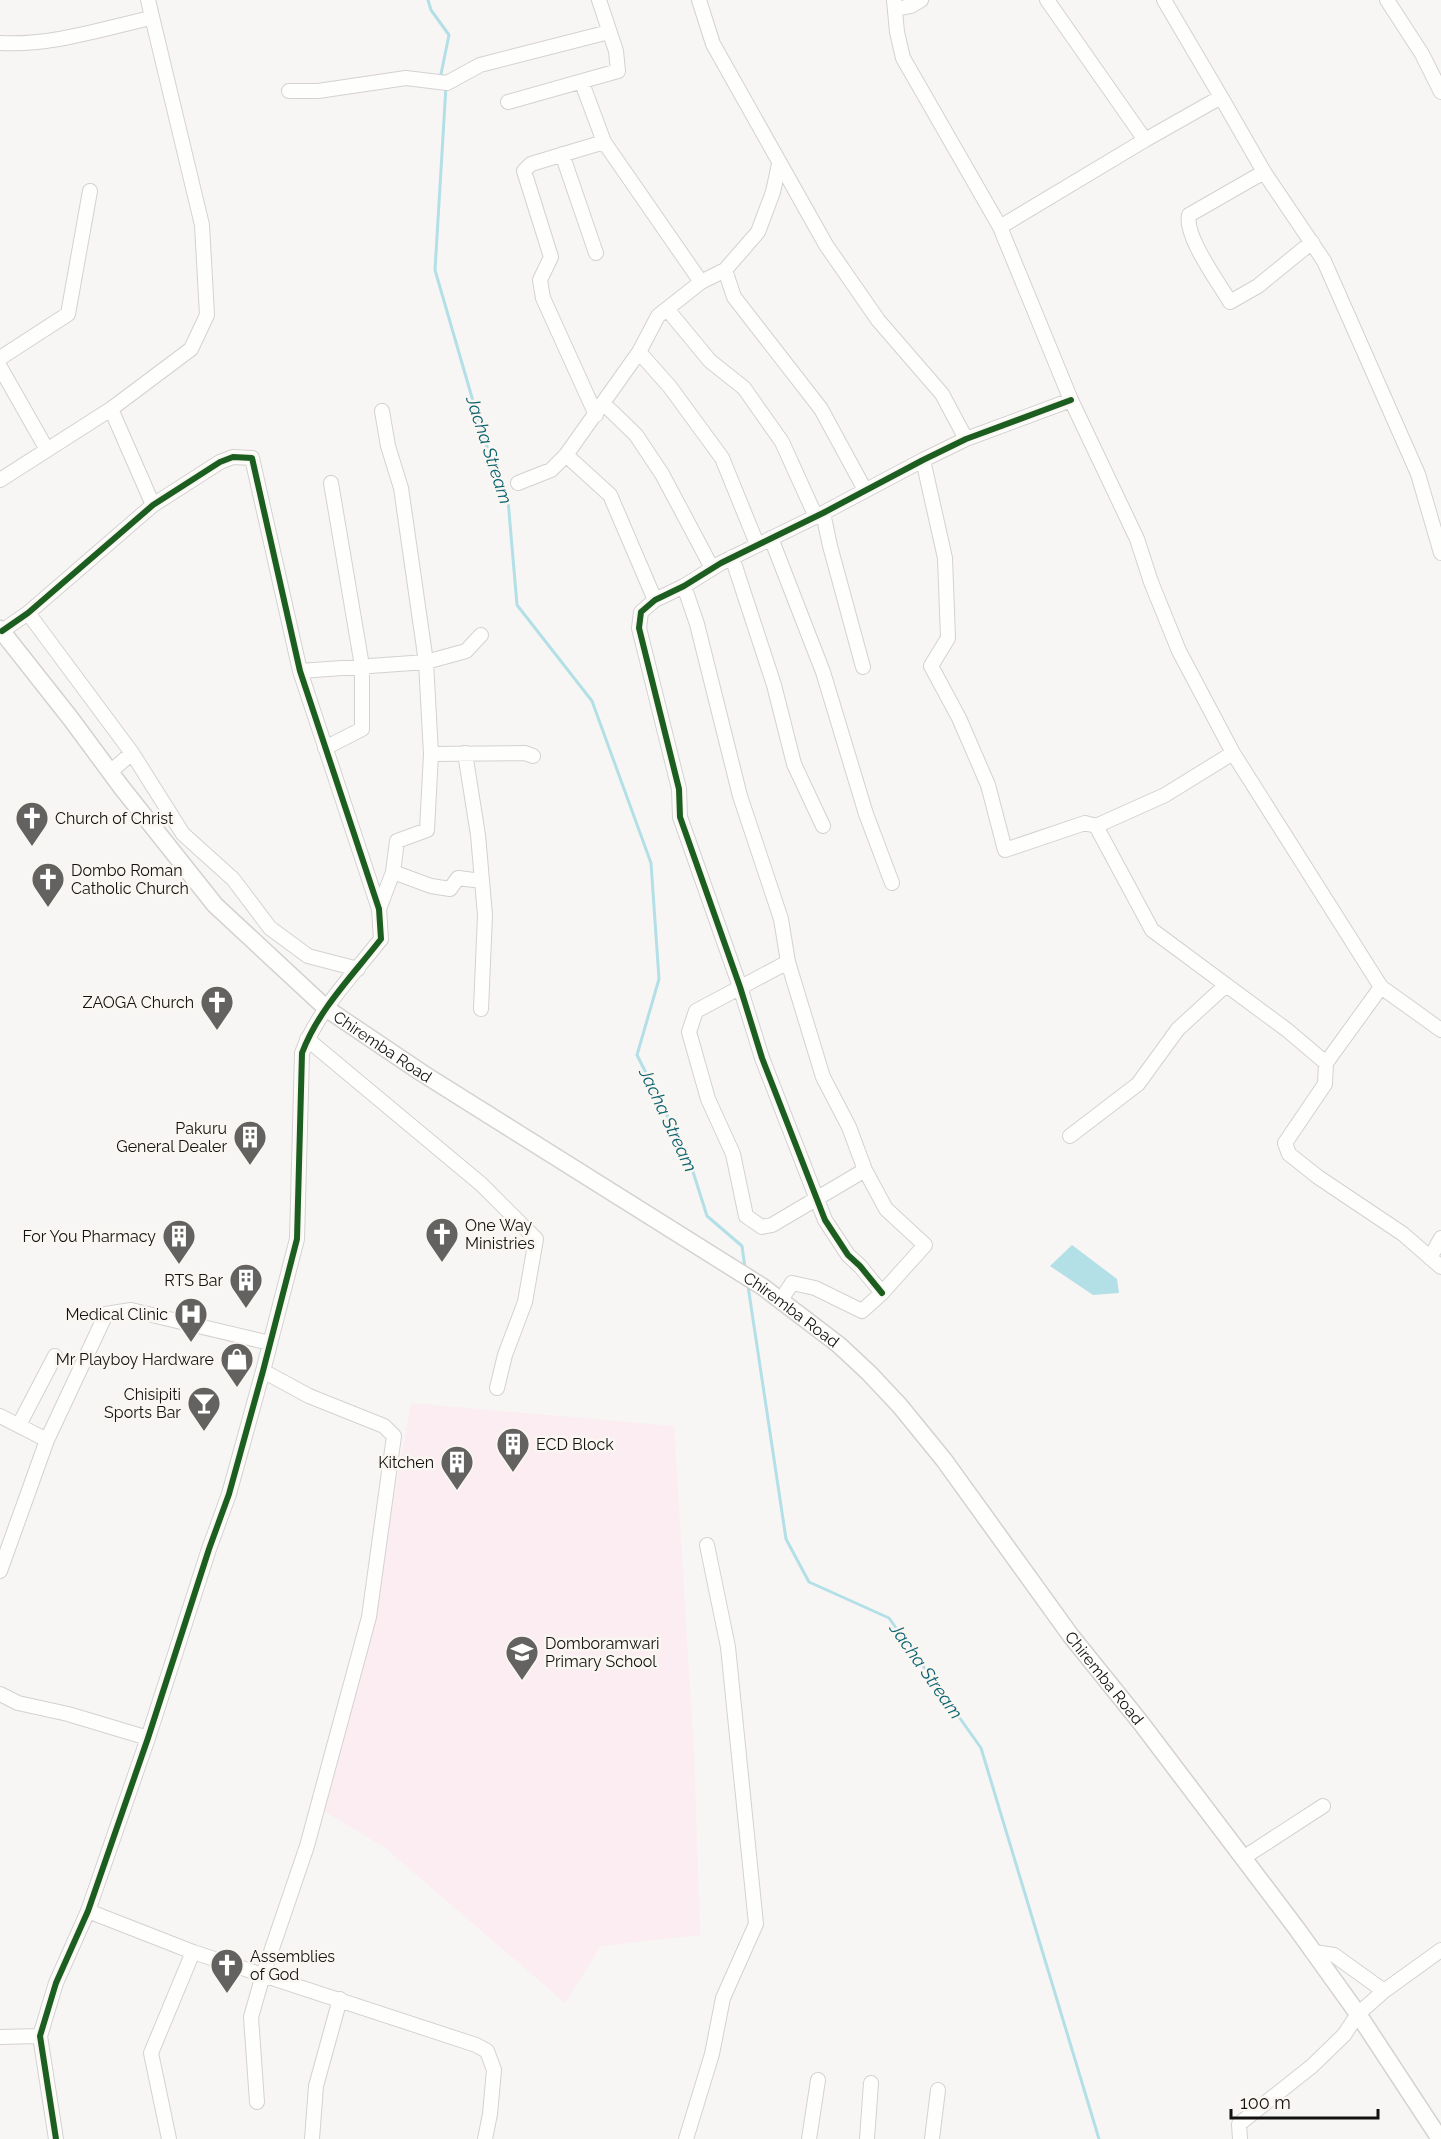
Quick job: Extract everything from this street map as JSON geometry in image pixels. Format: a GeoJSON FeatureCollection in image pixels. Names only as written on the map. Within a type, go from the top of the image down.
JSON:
{"type":"FeatureCollection","features":[{"type":"Feature","properties":{"kind":"main road","name":"Chiremba Road"},"geometry":{"type":"LineString","coordinates":[[1,630],[215,905],[327,1009],[422,1073],[764,1287],[839,1345],[869,1373],[915,1424],[998,1533],[1071,1636],[1141,1723],[1314,1952],[1358,2014],[1440,2139]]}},
{"type":"Feature","properties":{"kind":"street"},"geometry":{"type":"LineString","coordinates":[[0,480],[46,448],[111,409],[191,349],[207,315],[202,225],[147,0]]}},
{"type":"Feature","properties":{"kind":"street"},"geometry":{"type":"LineString","coordinates":[[508,102],[618,71],[616,51],[599,0]]}},
{"type":"Feature","properties":{"kind":"street"},"geometry":{"type":"LineString","coordinates":[[699,0],[713,44],[826,245],[878,320],[942,394],[966,439]]}},
{"type":"Feature","properties":{"kind":"street"},"geometry":{"type":"LineString","coordinates":[[921,0],[911,6],[895,5],[897,32],[903,58],[1000,227],[1071,400],[1137,539],[1151,582],[1179,651],[1233,753],[1381,987],[1441,1030]]}},
{"type":"Feature","properties":{"kind":"street"},"geometry":{"type":"LineString","coordinates":[[1047,0],[1145,140]]}},
{"type":"Feature","properties":{"kind":"street"},"geometry":{"type":"LineString","coordinates":[[1164,0],[1264,172],[1324,261],[1418,474],[1441,553]]}},
{"type":"Feature","properties":{"kind":"street"},"geometry":{"type":"LineString","coordinates":[[1387,0],[1422,54],[1441,92]]}},
{"type":"Feature","properties":{"kind":"street"},"geometry":{"type":"LineString","coordinates":[[0,43],[22,44],[67,37],[151,18]]}},
{"type":"Feature","properties":{"kind":"street"},"geometry":{"type":"LineString","coordinates":[[289,91],[328,90],[406,78],[447,83],[480,64],[609,32]]}},
{"type":"Feature","properties":{"kind":"street"},"geometry":{"type":"LineString","coordinates":[[582,82],[604,142],[701,282]]}},
{"type":"Feature","properties":{"kind":"street"},"geometry":{"type":"LineString","coordinates":[[1000,227],[1221,97]]}},
{"type":"Feature","properties":{"kind":"street"},"geometry":{"type":"LineString","coordinates":[[604,142],[531,164],[524,171],[551,257],[540,280],[543,298],[600,409],[636,435],[662,474],[712,568]]}},
{"type":"Feature","properties":{"kind":"street"},"geometry":{"type":"LineString","coordinates":[[562,154],[596,253]]}},
{"type":"Feature","properties":{"kind":"street"},"geometry":{"type":"LineString","coordinates":[[518,483],[551,470],[566,455],[639,352],[658,316],[701,282],[725,270],[758,232],[773,192],[779,164]]}},
{"type":"Feature","properties":{"kind":"street"},"geometry":{"type":"LineString","coordinates":[[1264,172],[1189,215],[1187,223],[1196,243],[1230,302],[1258,286],[1312,242]]}},
{"type":"Feature","properties":{"kind":"street"},"geometry":{"type":"LineString","coordinates":[[0,358],[68,314],[90,191]]}},
{"type":"Feature","properties":{"kind":"street"},"geometry":{"type":"LineString","coordinates":[[725,270],[734,297],[821,409],[865,490]]}},
{"type":"Feature","properties":{"kind":"street"},"geometry":{"type":"LineString","coordinates":[[667,309],[710,361],[744,388],[782,442],[820,515],[863,668]]}},
{"type":"Feature","properties":{"kind":"street"},"geometry":{"type":"LineString","coordinates":[[639,352],[670,387],[722,458],[757,544]]}},
{"type":"Feature","properties":{"kind":"street"},"geometry":{"type":"LineString","coordinates":[[0,367],[46,448]]}},
{"type":"Feature","properties":{"kind":"street"},"geometry":{"type":"LineString","coordinates":[[882,1293],[848,1255],[825,1220],[762,1058],[740,987],[680,817],[679,789],[639,628],[640,612],[655,600],[684,586],[732,557],[820,515],[923,460],[966,439],[1071,400]]}},
{"type":"Feature","properties":{"kind":"street"},"geometry":{"type":"LineString","coordinates":[[111,409],[153,505]]}},
{"type":"Feature","properties":{"kind":"street"},"geometry":{"type":"LineString","coordinates":[[379,909],[393,872],[397,842],[427,830],[431,754],[426,662],[401,488],[388,446],[382,411]]}},
{"type":"Feature","properties":{"kind":"street"},"geometry":{"type":"LineString","coordinates":[[566,455],[610,495],[655,600]]}},
{"type":"Feature","properties":{"kind":"street"},"geometry":{"type":"LineString","coordinates":[[1,630],[28,613],[153,505],[220,462],[233,457],[252,458],[300,671],[379,909],[381,939],[327,1009],[307,1039],[302,1053],[297,1239],[263,1371],[229,1494],[148,1738],[88,1911],[56,1983],[40,2036],[56,2139]]}},
{"type":"Feature","properties":{"kind":"street"},"geometry":{"type":"LineString","coordinates":[[923,460],[945,558],[948,638],[930,666],[959,718],[988,785],[1005,850],[1085,823],[1096,826],[1165,795],[1233,753]]}},
{"type":"Feature","properties":{"kind":"street"},"geometry":{"type":"LineString","coordinates":[[325,748],[362,729],[362,666],[331,483]]}},
{"type":"Feature","properties":{"kind":"street"},"geometry":{"type":"LineString","coordinates":[[771,538],[823,672],[866,814],[892,883]]}},
{"type":"Feature","properties":{"kind":"street"},"geometry":{"type":"LineString","coordinates":[[732,557],[774,685],[794,764],[823,826]]}},
{"type":"Feature","properties":{"kind":"street"},"geometry":{"type":"LineString","coordinates":[[684,586],[697,624],[741,796],[781,919],[788,962],[823,1077],[849,1127],[865,1170],[886,1209],[925,1245],[882,1293],[862,1311],[815,1288],[792,1283],[781,1300]]}},
{"type":"Feature","properties":{"kind":"street"},"geometry":{"type":"LineString","coordinates":[[28,613],[132,753],[183,834],[233,879],[270,928],[308,956],[358,969]]}},
{"type":"Feature","properties":{"kind":"street"},"geometry":{"type":"LineString","coordinates":[[300,671],[426,662],[466,651],[481,635]]}},
{"type":"Feature","properties":{"kind":"street"},"geometry":{"type":"LineString","coordinates":[[110,772],[132,753]]}},
{"type":"Feature","properties":{"kind":"street"},"geometry":{"type":"LineString","coordinates":[[465,753],[478,835],[486,930],[481,1009]]}},
{"type":"Feature","properties":{"kind":"street"},"geometry":{"type":"LineString","coordinates":[[431,754],[525,753],[533,756]]}},
{"type":"Feature","properties":{"kind":"street"},"geometry":{"type":"LineString","coordinates":[[1096,826],[1119,873],[1152,930],[1287,1030],[1326,1063]]}},
{"type":"Feature","properties":{"kind":"street"},"geometry":{"type":"LineString","coordinates":[[393,872],[431,886],[450,889],[458,878],[482,881]]}},
{"type":"Feature","properties":{"kind":"street"},"geometry":{"type":"LineString","coordinates":[[788,962],[696,1011],[689,1032],[708,1099],[733,1154],[746,1216],[762,1227],[772,1225],[865,1170]]}},
{"type":"Feature","properties":{"kind":"street"},"geometry":{"type":"LineString","coordinates":[[1070,1136],[1138,1084],[1178,1029],[1225,986]]}},
{"type":"Feature","properties":{"kind":"street"},"geometry":{"type":"LineString","coordinates":[[1381,987],[1326,1063],[1325,1084],[1285,1143],[1289,1154],[1318,1177],[1403,1234],[1441,1267]]}},
{"type":"Feature","properties":{"kind":"street"},"geometry":{"type":"LineString","coordinates":[[307,1039],[481,1184],[536,1239],[525,1302],[505,1355],[497,1388]]}},
{"type":"Feature","properties":{"kind":"street"},"geometry":{"type":"LineString","coordinates":[[1430,1258],[1441,1238]]}},
{"type":"Feature","properties":{"kind":"street"},"geometry":{"type":"LineString","coordinates":[[0,1571],[47,1440],[106,1314],[131,1310],[270,1344]]}},
{"type":"Feature","properties":{"kind":"street"},"geometry":{"type":"LineString","coordinates":[[19,1425],[55,1356]]}},
{"type":"Feature","properties":{"kind":"street"},"geometry":{"type":"LineString","coordinates":[[257,2102],[251,2017],[307,1846],[369,1617],[394,1436],[384,1426],[309,1396],[263,1371]]}},
{"type":"Feature","properties":{"kind":"street"},"geometry":{"type":"LineString","coordinates":[[0,1416],[47,1440]]}},
{"type":"Feature","properties":{"kind":"street"},"geometry":{"type":"LineString","coordinates":[[686,2139],[712,2054],[723,1998],[756,1924],[728,1647],[707,1545]]}},
{"type":"Feature","properties":{"kind":"street"},"geometry":{"type":"LineString","coordinates":[[0,1694],[18,1703],[68,1714],[148,1738]]}},
{"type":"Feature","properties":{"kind":"street"},"geometry":{"type":"LineString","coordinates":[[1243,1858],[1323,1806]]}},
{"type":"Feature","properties":{"kind":"street"},"geometry":{"type":"LineString","coordinates":[[88,1911],[193,1952],[477,2045],[487,2051],[494,2070],[485,2139]]}},
{"type":"Feature","properties":{"kind":"street"},"geometry":{"type":"LineString","coordinates":[[1240,2139],[1239,2124],[1312,2066],[1344,2035],[1358,2014],[1384,1991],[1441,1950]]}},
{"type":"Feature","properties":{"kind":"street"},"geometry":{"type":"LineString","coordinates":[[169,2139],[151,2053],[193,1952]]}},
{"type":"Feature","properties":{"kind":"street"},"geometry":{"type":"LineString","coordinates":[[1314,1952],[1334,1955],[1384,1991]]}},
{"type":"Feature","properties":{"kind":"street"},"geometry":{"type":"LineString","coordinates":[[312,2139],[316,2086],[340,1999]]}},
{"type":"Feature","properties":{"kind":"street"},"geometry":{"type":"LineString","coordinates":[[0,2037],[40,2036]]}},
{"type":"Feature","properties":{"kind":"street"},"geometry":{"type":"LineString","coordinates":[[809,2139],[818,2080]]}},
{"type":"Feature","properties":{"kind":"street"},"geometry":{"type":"LineString","coordinates":[[867,2139],[871,2083]]}},
{"type":"Feature","properties":{"kind":"street"},"geometry":{"type":"LineString","coordinates":[[932,2139],[938,2090]]}},
{"type":"Feature","properties":{"kind":"shaded area","name":"Domboramwari Primary School"},"geometry":{"type":"Polygon","coordinates":[[[411,1403],[674,1426],[694,1753],[700,1935],[601,1946],[565,2003],[384,1847],[322,1810],[374,1609],[411,1403]]]}},
{"type":"Feature","properties":{"kind":"water"},"geometry":{"type":"Polygon","coordinates":[[[1072,1245],[1117,1279],[1119,1293],[1093,1295],[1050,1266],[1072,1245]]]}},
{"type":"Feature","properties":{"kind":"waterway","name":"Jacha Stream"},"geometry":{"type":"LineString","coordinates":[[428,0],[431,10],[449,35],[441,74],[443,77]]}},
{"type":"Feature","properties":{"kind":"waterway","name":"Jacha Stream"},"geometry":{"type":"LineString","coordinates":[[446,86],[435,270],[484,439],[508,500],[517,605],[592,701],[651,863],[659,979],[637,1055],[689,1159],[707,1216],[742,1246],[745,1268]]}},
{"type":"Feature","properties":{"kind":"waterway","name":"Jacha Stream"},"geometry":{"type":"LineString","coordinates":[[748,1286],[786,1539],[809,1582],[889,1618],[981,1748],[1099,2139]]}},
{"type":"Feature","properties":{"kind":"cycle path"},"geometry":{"type":"LineString","coordinates":[[882,1293],[848,1255],[825,1220],[762,1058],[740,987],[680,817],[679,789],[639,628],[641,612],[655,600],[684,586],[721,563],[923,460],[966,439],[1071,400]]}},
{"type":"Feature","properties":{"kind":"cycle path"},"geometry":{"type":"LineString","coordinates":[[2,631],[28,613],[153,505],[220,462],[233,457],[252,458],[300,671],[379,909],[381,939],[317,1022],[302,1053],[297,1239],[263,1371],[229,1494],[148,1738],[88,1911],[56,1983],[40,2036],[56,2139]]}},
{"type":"Feature","properties":{"kind":"place","name":"Church of Christ"},"geometry":{"type":"Point","coordinates":[32,847]}},
{"type":"Feature","properties":{"kind":"place","name":"Dombo Roman Catholic Church"},"geometry":{"type":"Point","coordinates":[48,908]}},
{"type":"Feature","properties":{"kind":"place","name":"ZAOGA Church"},"geometry":{"type":"Point","coordinates":[217,1031]}},
{"type":"Feature","properties":{"kind":"place","name":"Pakuru General Dealer"},"geometry":{"type":"Point","coordinates":[250,1166]}},
{"type":"Feature","properties":{"kind":"place","name":"One Way Ministries"},"geometry":{"type":"Point","coordinates":[442,1263]}},
{"type":"Feature","properties":{"kind":"place","name":"For You Pharmacy"},"geometry":{"type":"Point","coordinates":[179,1265]}},
{"type":"Feature","properties":{"kind":"place","name":"RTS Bar"},"geometry":{"type":"Point","coordinates":[246,1309]}},
{"type":"Feature","properties":{"kind":"place","name":"Medical Clinic"},"geometry":{"type":"Point","coordinates":[191,1343]}},
{"type":"Feature","properties":{"kind":"place","name":"Mr Playboy Hardware"},"geometry":{"type":"Point","coordinates":[237,1388]}},
{"type":"Feature","properties":{"kind":"place","name":"Chisipiti Sports Bar"},"geometry":{"type":"Point","coordinates":[204,1432]}},
{"type":"Feature","properties":{"kind":"place","name":"ECD Block"},"geometry":{"type":"Point","coordinates":[513,1473]}},
{"type":"Feature","properties":{"kind":"place","name":"Kitchen"},"geometry":{"type":"Point","coordinates":[457,1491]}},
{"type":"Feature","properties":{"kind":"place","name":"Domboramwari Primary School"},"geometry":{"type":"Point","coordinates":[522,1681]}},
{"type":"Feature","properties":{"kind":"place","name":"Assemblies of God"},"geometry":{"type":"Point","coordinates":[227,1994]}}]}
